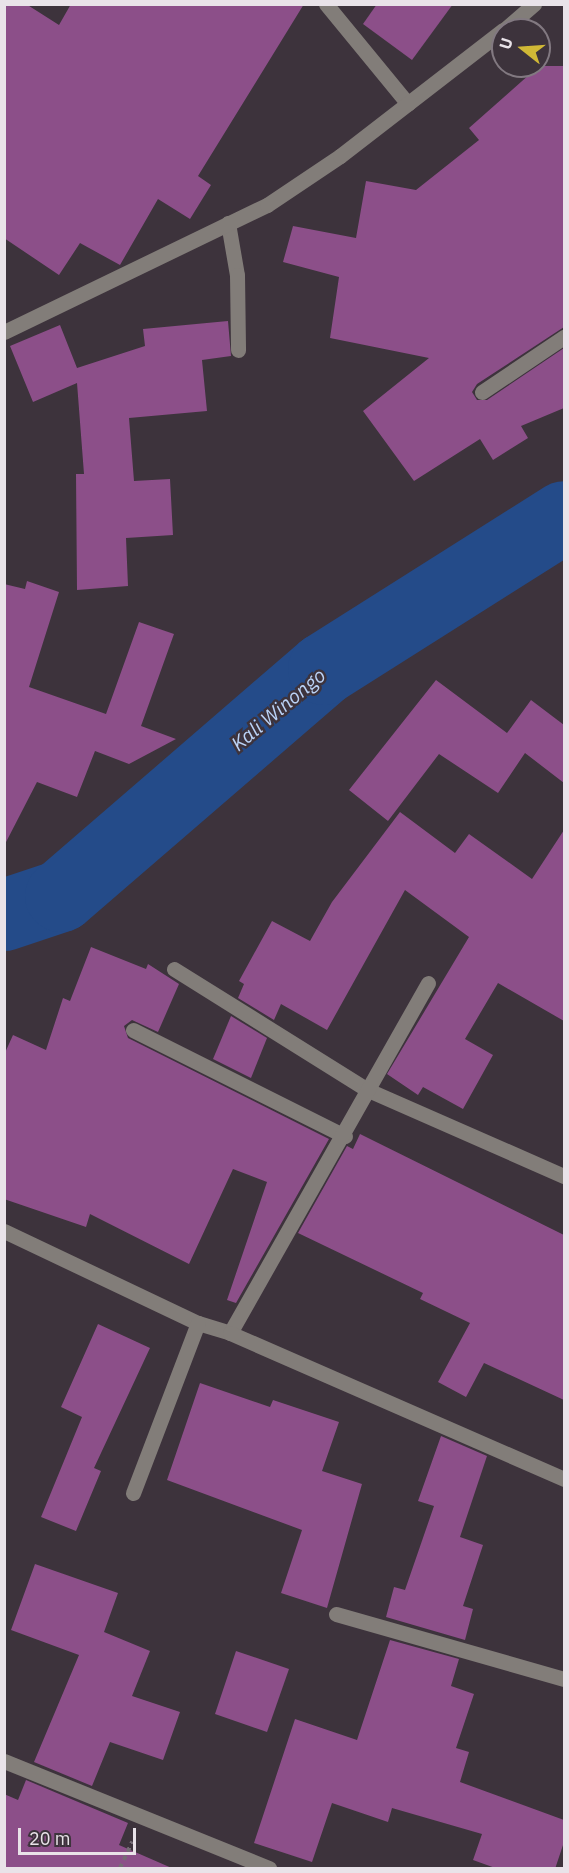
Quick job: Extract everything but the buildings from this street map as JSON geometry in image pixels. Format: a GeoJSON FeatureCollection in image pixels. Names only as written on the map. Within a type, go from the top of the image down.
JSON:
{"type":"FeatureCollection","features":[{"type":"Feature","properties":{"kind":"street"},"geometry":{"type":"LineString","coordinates":[[326,4],[408,104]]}},
{"type":"Feature","properties":{"kind":"street"},"geometry":{"type":"LineString","coordinates":[[517,18],[534,4]]}},
{"type":"Feature","properties":{"kind":"street"},"geometry":{"type":"LineString","coordinates":[[4,332],[228,223],[302,182],[491,39]]}},
{"type":"Feature","properties":{"kind":"street"},"geometry":{"type":"LineString","coordinates":[[228,223],[237,275],[238,350]]}},
{"type":"Feature","properties":{"kind":"street"},"geometry":{"type":"LineString","coordinates":[[482,392],[564,337]]}},
{"type":"Feature","properties":{"kind":"street"},"geometry":{"type":"LineString","coordinates":[[174,969],[368,1090],[564,1176]]}},
{"type":"Feature","properties":{"kind":"street"},"geometry":{"type":"LineString","coordinates":[[230,1332],[345,1136],[428,982]]}},
{"type":"Feature","properties":{"kind":"street"},"geometry":{"type":"LineString","coordinates":[[133,1030],[345,1136]]}},
{"type":"Feature","properties":{"kind":"street"},"geometry":{"type":"LineString","coordinates":[[4,1231],[198,1323],[230,1332],[564,1479]]}},
{"type":"Feature","properties":{"kind":"street"},"geometry":{"type":"LineString","coordinates":[[133,1493],[198,1323]]}},
{"type":"Feature","properties":{"kind":"street"},"geometry":{"type":"LineString","coordinates":[[336,1614],[564,1679]]}},
{"type":"Feature","properties":{"kind":"street"},"geometry":{"type":"LineString","coordinates":[[4,1761],[269,1869]]}},
{"type":"Feature","properties":{"kind":"waterway","name":"Kali Winongo"},"geometry":{"type":"LineString","coordinates":[[4,915],[61,896],[324,669],[564,517]]}}]}
